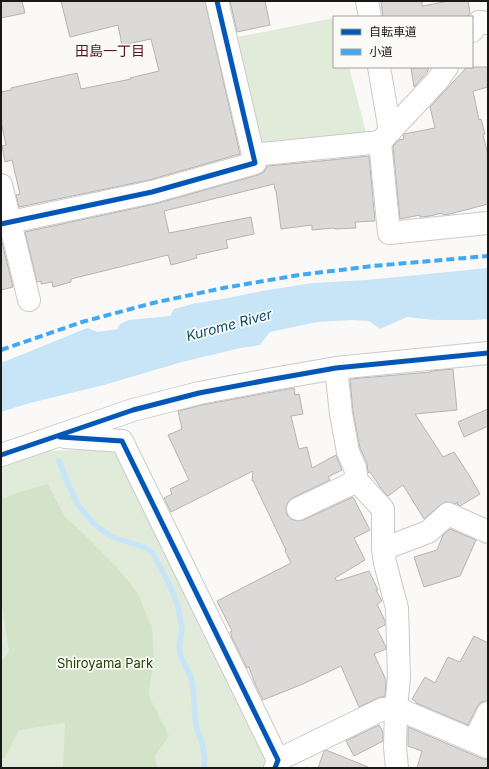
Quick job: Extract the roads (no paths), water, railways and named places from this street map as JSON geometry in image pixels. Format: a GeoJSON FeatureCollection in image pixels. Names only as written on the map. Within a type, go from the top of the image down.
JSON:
{"type":"FeatureCollection","features":[{"type":"Feature","properties":{"kind":"street"},"geometry":{"type":"LineString","coordinates":[[5,223],[152,192],[255,163],[217,1]]}},
{"type":"Feature","properties":{"kind":"street"},"geometry":{"type":"LineString","coordinates":[[367,1],[370,16]]}},
{"type":"Feature","properties":{"kind":"street"},"geometry":{"type":"LineString","coordinates":[[473,30],[479,22],[488,23]]}},
{"type":"Feature","properties":{"kind":"street"},"geometry":{"type":"LineString","coordinates":[[379,68],[385,136],[389,233],[488,223]]}},
{"type":"Feature","properties":{"kind":"street"},"geometry":{"type":"LineString","coordinates":[[253,154],[385,136],[438,81],[446,68]]}},
{"type":"Feature","properties":{"kind":"street"},"geometry":{"type":"LineString","coordinates":[[1,185],[5,223],[28,300]]}},
{"type":"Feature","properties":{"kind":"street"},"geometry":{"type":"LineString","coordinates":[[1,455],[140,408],[207,392],[336,368],[488,354]]}},
{"type":"Feature","properties":{"kind":"street"},"geometry":{"type":"LineString","coordinates":[[336,368],[342,421],[348,452],[355,468],[357,482],[383,509],[384,563],[397,608],[399,678],[396,708],[395,747],[397,768]]}},
{"type":"Feature","properties":{"kind":"street"},"geometry":{"type":"LineString","coordinates":[[56,436],[122,442],[276,764],[383,709],[396,708],[481,744],[488,714]]}},
{"type":"Feature","properties":{"kind":"street"},"geometry":{"type":"LineString","coordinates":[[298,510],[357,482]]}},
{"type":"Feature","properties":{"kind":"street"},"geometry":{"type":"LineString","coordinates":[[383,549],[428,532],[448,514],[488,532]]}},
{"type":"Feature","properties":{"kind":"water","name":"Kurome River"},"geometry":{"type":"Polygon","coordinates":[[[488,268],[488,319],[435,320],[407,317],[380,329],[369,321],[352,320],[317,322],[270,332],[260,345],[182,362],[104,385],[30,403],[1,412],[1,363],[87,328],[98,332],[117,329],[120,324],[129,320],[170,316],[174,309],[192,304],[312,283],[367,280],[488,268]]]}},
{"type":"Feature","properties":{"kind":"waterway"},"geometry":{"type":"LineString","coordinates":[[59,461],[78,505],[94,524],[112,537],[146,548],[152,552],[170,585],[178,607],[182,628],[179,647],[181,657],[191,677],[196,726],[202,743],[205,759],[204,768]]}},
{"type":"Feature","properties":{"kind":"district","name":"田島一丁目"},"geometry":{"type":"Point","coordinates":[110,51]}},
{"type":"Feature","properties":{"kind":"park label","name":"Shiroyama Park"},"geometry":{"type":"Point","coordinates":[105,663]}}]}
